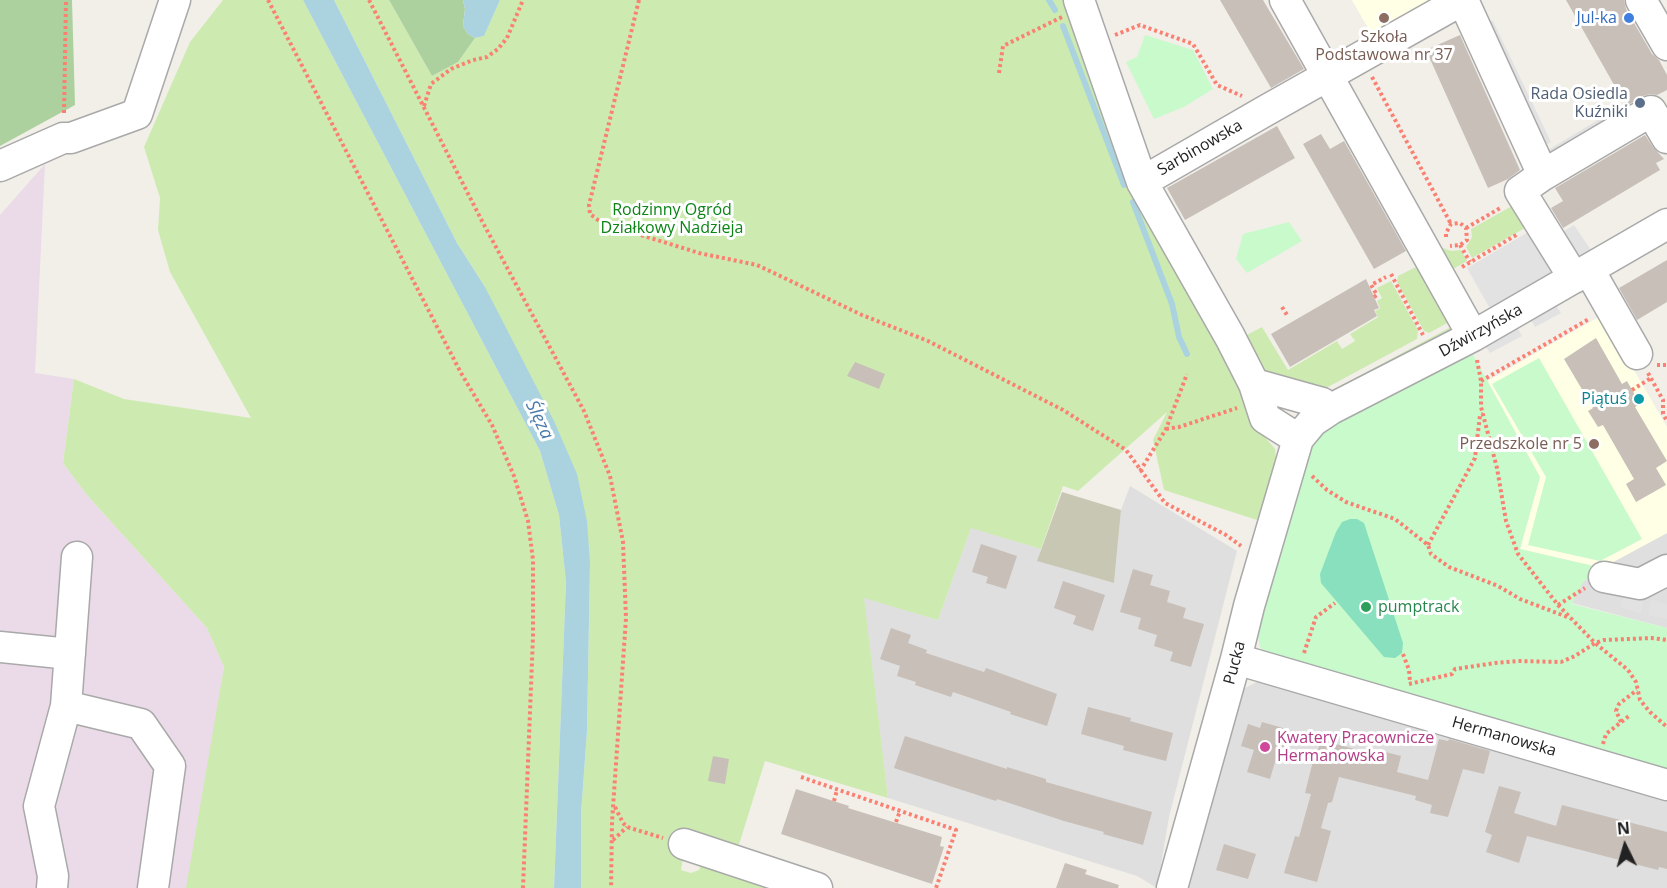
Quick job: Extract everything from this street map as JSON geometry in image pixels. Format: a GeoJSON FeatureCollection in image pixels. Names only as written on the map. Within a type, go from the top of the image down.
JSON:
{"type":"FeatureCollection","features":[{"type":"Feature","properties":{"kind":"street"},"geometry":{"type":"LineString","coordinates":[[0,166],[63,138],[71,138],[137,114],[175,0]]}},
{"type":"Feature","properties":{"kind":"street"},"geometry":{"type":"LineString","coordinates":[[1285,0],[1473,336]]}},
{"type":"Feature","properties":{"kind":"street"},"geometry":{"type":"LineString","coordinates":[[1462,0],[1533,185],[1539,221],[1581,274],[1644,366]]}},
{"type":"Feature","properties":{"kind":"street","name":"Sarbinowska"},"geometry":{"type":"LineString","coordinates":[[1295,451],[1265,418],[1256,392],[1230,338],[1142,183],[1462,0]]}},
{"type":"Feature","properties":{"kind":"street"},"geometry":{"type":"LineString","coordinates":[[1641,0],[1667,45]]}},
{"type":"Feature","properties":{"kind":"street"},"geometry":{"type":"LineString","coordinates":[[1083,13],[1142,183]]}},
{"type":"Feature","properties":{"kind":"street"},"geometry":{"type":"LineString","coordinates":[[1533,185],[1651,111],[1667,138]]}},
{"type":"Feature","properties":{"kind":"street","name":"Dźwirzyńska"},"geometry":{"type":"LineString","coordinates":[[1295,451],[1313,421],[1331,409],[1473,336],[1667,224]]}},
{"type":"Feature","properties":{"kind":"street"},"geometry":{"type":"LineString","coordinates":[[1256,392],[1322,403],[1331,409]]}},
{"type":"Feature","properties":{"kind":"street","name":"Pucka"},"geometry":{"type":"LineString","coordinates":[[1172,888],[1263,557],[1295,451]]}},
{"type":"Feature","properties":{"kind":"street"},"geometry":{"type":"LineString","coordinates":[[52,888],[53,876],[39,806],[66,706],[77,557]]}},
{"type":"Feature","properties":{"kind":"street"},"geometry":{"type":"LineString","coordinates":[[1604,577],[1640,584],[1665,576]]}},
{"type":"Feature","properties":{"kind":"street"},"geometry":{"type":"LineString","coordinates":[[0,647],[70,654]]}},
{"type":"Feature","properties":{"kind":"street","name":"Hermanowska"},"geometry":{"type":"LineString","coordinates":[[1236,659],[1297,677],[1406,695],[1597,764],[1667,785]]}},
{"type":"Feature","properties":{"kind":"street"},"geometry":{"type":"LineString","coordinates":[[66,706],[141,724],[170,766],[153,888]]}},
{"type":"Feature","properties":{"kind":"street"},"geometry":{"type":"LineString","coordinates":[[684,844],[817,888]]}},
{"type":"Feature","properties":{"kind":"path"},"geometry":{"type":"LineString","coordinates":[[63,138],[66,0]]}},
{"type":"Feature","properties":{"kind":"path"},"geometry":{"type":"LineString","coordinates":[[268,0],[462,373],[492,425],[514,476],[528,521],[533,560],[533,636],[523,888]]}},
{"type":"Feature","properties":{"kind":"path"},"geometry":{"type":"LineString","coordinates":[[369,0],[482,221],[584,411],[610,476],[623,542],[626,618],[611,888]]}},
{"type":"Feature","properties":{"kind":"path"},"geometry":{"type":"LineString","coordinates":[[424,106],[431,84],[451,69],[487,57],[498,49],[507,38],[524,0]]}},
{"type":"Feature","properties":{"kind":"path"},"geometry":{"type":"LineString","coordinates":[[639,0],[589,205],[590,214],[602,223],[699,253],[757,265],[853,311],[928,340],[1063,410],[1126,450],[1165,503],[1226,535],[1249,552],[1263,557]]}},
{"type":"Feature","properties":{"kind":"path"},"geometry":{"type":"LineString","coordinates":[[999,73],[1003,46],[1083,13],[1096,27],[1115,35],[1140,25],[1193,44],[1217,85],[1260,105],[1265,111]]}},
{"type":"Feature","properties":{"kind":"path"},"geometry":{"type":"LineString","coordinates":[[1361,57],[1450,224]]}},
{"type":"Feature","properties":{"kind":"path"},"geometry":{"type":"LineString","coordinates":[[1466,228],[1533,185]]}},
{"type":"Feature","properties":{"kind":"path"},"geometry":{"type":"LineString","coordinates":[[1441,279],[1539,221]]}},
{"type":"Feature","properties":{"kind":"path"},"geometry":{"type":"LineString","coordinates":[[1460,223],[1466,228],[1467,240],[1460,245],[1450,246],[1446,243],[1446,233],[1450,224],[1460,223]]}},
{"type":"Feature","properties":{"kind":"path"},"geometry":{"type":"LineString","coordinates":[[1460,245],[1470,262]]}},
{"type":"Feature","properties":{"kind":"path"},"geometry":{"type":"LineString","coordinates":[[1391,274],[1425,338]]}},
{"type":"Feature","properties":{"kind":"path"},"geometry":{"type":"LineString","coordinates":[[1374,297],[1377,295],[1371,285],[1386,277]]}},
{"type":"Feature","properties":{"kind":"path"},"geometry":{"type":"LineString","coordinates":[[1282,306],[1287,315]]}},
{"type":"Feature","properties":{"kind":"path"},"geometry":{"type":"LineString","coordinates":[[1481,381],[1580,324]]}},
{"type":"Feature","properties":{"kind":"path"},"geometry":{"type":"LineString","coordinates":[[1473,336],[1481,381],[1483,414],[1497,468],[1506,521],[1518,554],[1558,605],[1594,643],[1628,670],[1636,682],[1640,700],[1667,728]]}},
{"type":"Feature","properties":{"kind":"path"},"geometry":{"type":"LineString","coordinates":[[1632,390],[1644,366]]}},
{"type":"Feature","properties":{"kind":"path"},"geometry":{"type":"LineString","coordinates":[[1644,366],[1665,399],[1663,414],[1667,421]]}},
{"type":"Feature","properties":{"kind":"path"},"geometry":{"type":"LineString","coordinates":[[1140,471],[1166,429],[1187,374]]}},
{"type":"Feature","properties":{"kind":"path"},"geometry":{"type":"LineString","coordinates":[[1166,429],[1179,428],[1256,392]]}},
{"type":"Feature","properties":{"kind":"path"},"geometry":{"type":"LineString","coordinates":[[1428,545],[1475,458],[1480,415],[1483,414]]}},
{"type":"Feature","properties":{"kind":"path"},"geometry":{"type":"LineString","coordinates":[[1295,451],[1301,465],[1318,483],[1346,502],[1395,519],[1428,545],[1431,554],[1449,567],[1490,582],[1520,600],[1571,618]]}},
{"type":"Feature","properties":{"kind":"path"},"geometry":{"type":"LineString","coordinates":[[1558,605],[1604,577]]}},
{"type":"Feature","properties":{"kind":"path"},"geometry":{"type":"LineString","coordinates":[[1297,677],[1312,624],[1316,617],[1335,603]]}},
{"type":"Feature","properties":{"kind":"path"},"geometry":{"type":"LineString","coordinates":[[1406,695],[1452,674],[1455,669],[1517,661],[1561,662],[1594,643],[1619,638],[1667,640]]}},
{"type":"Feature","properties":{"kind":"path"},"geometry":{"type":"LineString","coordinates":[[1402,654],[1410,670],[1406,695]]}},
{"type":"Feature","properties":{"kind":"path"},"geometry":{"type":"LineString","coordinates":[[1621,722],[1616,711],[1619,704],[1637,690]]}},
{"type":"Feature","properties":{"kind":"path"},"geometry":{"type":"LineString","coordinates":[[1597,764],[1606,734],[1629,716]]}},
{"type":"Feature","properties":{"kind":"path"},"geometry":{"type":"LineString","coordinates":[[801,777],[956,830],[936,888]]}},
{"type":"Feature","properties":{"kind":"path"},"geometry":{"type":"LineString","coordinates":[[834,801],[837,790]]}},
{"type":"Feature","properties":{"kind":"path"},"geometry":{"type":"LineString","coordinates":[[615,807],[627,827],[684,844]]}},
{"type":"Feature","properties":{"kind":"path"},"geometry":{"type":"LineString","coordinates":[[896,822],[900,811]]}},
{"type":"Feature","properties":{"kind":"path"},"geometry":{"type":"LineString","coordinates":[[612,840],[627,827]]}},
{"type":"Feature","properties":{"kind":"shaded area","name":"Szkoła Podstawowa nr 37"},"geometry":{"type":"Polygon","coordinates":[[[1352,0],[1438,0],[1373,37],[1352,0]]]}},
{"type":"Feature","properties":{"kind":"shaded area"},"geometry":{"type":"Polygon","coordinates":[[[1480,19],[1493,21],[1551,142],[1540,148],[1480,19]]]}},
{"type":"Feature","properties":{"kind":"shaded area"},"geometry":{"type":"Polygon","coordinates":[[[1603,117],[1625,127],[1564,163],[1543,153],[1603,117]]]}},
{"type":"Feature","properties":{"kind":"shaded area"},"geometry":{"type":"Polygon","coordinates":[[[45,164],[35,373],[74,379],[63,463],[86,494],[207,628],[224,667],[190,888],[0,888],[0,215],[45,164]]]}},
{"type":"Feature","properties":{"kind":"shaded area"},"geometry":{"type":"Polygon","coordinates":[[[1574,225],[1595,256],[1578,265],[1559,234],[1574,225]]]}},
{"type":"Feature","properties":{"kind":"shaded area"},"geometry":{"type":"Polygon","coordinates":[[[1530,231],[1556,275],[1492,312],[1467,268],[1530,231]]]}},
{"type":"Feature","properties":{"kind":"shaded area"},"geometry":{"type":"Polygon","coordinates":[[[1553,301],[1561,313],[1535,327],[1529,316],[1553,301]]]}},
{"type":"Feature","properties":{"kind":"shaded area","name":"Przedszkole nr 5"},"geometry":{"type":"Polygon","coordinates":[[[1602,315],[1667,427],[1667,533],[1602,568],[1520,549],[1540,477],[1486,382],[1602,315]]]}},
{"type":"Feature","properties":{"kind":"shaded area"},"geometry":{"type":"Polygon","coordinates":[[[1515,323],[1522,336],[1490,353],[1482,341],[1515,323]]]}},
{"type":"Feature","properties":{"kind":"shaded area"},"geometry":{"type":"Polygon","coordinates":[[[1130,486],[1237,551],[1169,817],[1157,888],[1137,876],[888,798],[863,597],[938,620],[971,527],[1041,549],[1038,561],[1114,583],[1121,510],[1130,486]]]}},
{"type":"Feature","properties":{"kind":"shaded area"},"geometry":{"type":"Polygon","coordinates":[[[1062,492],[1121,510],[1114,583],[1037,561],[1062,492]]]}},
{"type":"Feature","properties":{"kind":"shaded area"},"geometry":{"type":"Polygon","coordinates":[[[1667,533],[1667,628],[1572,603],[1583,582],[1602,568],[1667,533]]]}},
{"type":"Feature","properties":{"kind":"shaded area"},"geometry":{"type":"Polygon","coordinates":[[[1624,593],[1644,598],[1641,613],[1620,607],[1624,593]]]}},
{"type":"Feature","properties":{"kind":"shaded area"},"geometry":{"type":"Polygon","coordinates":[[[1651,600],[1667,604],[1667,619],[1648,615],[1651,600]]]}},
{"type":"Feature","properties":{"kind":"shaded area"},"geometry":{"type":"Polygon","coordinates":[[[1265,678],[1667,796],[1667,888],[1187,888],[1243,689],[1265,678]]]}},
{"type":"Feature","properties":{"kind":"green space"},"geometry":{"type":"Polygon","coordinates":[[[0,0],[72,0],[75,105],[0,146],[0,0]]]}},
{"type":"Feature","properties":{"kind":"green space"},"geometry":{"type":"Polygon","coordinates":[[[223,0],[303,0],[540,451],[559,515],[566,582],[554,888],[186,888],[224,667],[207,628],[86,494],[63,463],[74,379],[124,399],[251,418],[170,272],[158,230],[160,198],[144,147],[190,42],[223,0]]]}},
{"type":"Feature","properties":{"kind":"green space","name":"Rodzinny Ogród Działkowy Nadzieja"},"geometry":{"type":"Polygon","coordinates":[[[334,0],[389,0],[432,76],[458,62],[475,38],[484,36],[500,0],[1069,0],[1249,394],[1259,430],[1275,449],[1277,473],[1257,520],[1164,490],[1153,440],[1167,412],[1078,491],[1063,486],[1041,549],[971,528],[938,620],[864,598],[888,798],[765,761],[737,851],[687,835],[681,870],[691,873],[699,870],[702,862],[784,888],[581,888],[581,814],[587,731],[590,563],[485,287],[457,243],[334,0]]]}},
{"type":"Feature","properties":{"kind":"green space"},"geometry":{"type":"Polygon","coordinates":[[[389,0],[463,0],[465,9],[463,26],[468,34],[475,38],[458,62],[432,76],[389,0]]]}},
{"type":"Feature","properties":{"kind":"green space"},"geometry":{"type":"Polygon","coordinates":[[[1145,35],[1193,50],[1213,89],[1184,107],[1154,119],[1126,62],[1137,57],[1145,35]]]}},
{"type":"Feature","properties":{"kind":"green space"},"geometry":{"type":"Polygon","coordinates":[[[1519,202],[1532,224],[1472,258],[1466,247],[1472,237],[1471,229],[1519,202]]]}},
{"type":"Feature","properties":{"kind":"green space"},"geometry":{"type":"Polygon","coordinates":[[[1289,222],[1302,241],[1247,273],[1236,259],[1243,234],[1289,222]]]}},
{"type":"Feature","properties":{"kind":"green space"},"geometry":{"type":"Polygon","coordinates":[[[1443,248],[1451,251],[1461,250],[1467,261],[1446,273],[1436,253],[1443,248]]]}},
{"type":"Feature","properties":{"kind":"green space"},"geometry":{"type":"Polygon","coordinates":[[[1418,266],[1451,321],[1429,333],[1424,331],[1397,282],[1398,276],[1418,266]]]}},
{"type":"Feature","properties":{"kind":"green space"},"geometry":{"type":"Polygon","coordinates":[[[1391,281],[1418,330],[1417,339],[1315,394],[1260,378],[1243,337],[1262,327],[1288,370],[1337,341],[1342,349],[1355,341],[1350,334],[1378,317],[1375,311],[1380,308],[1377,301],[1382,298],[1377,288],[1391,281]]]}},
{"type":"Feature","properties":{"kind":"green space"},"geometry":{"type":"Polygon","coordinates":[[[1451,327],[1455,331],[1333,399],[1327,393],[1451,327]]]}},
{"type":"Feature","properties":{"kind":"green space"},"geometry":{"type":"Polygon","coordinates":[[[1470,349],[1540,477],[1520,549],[1602,568],[1583,582],[1572,604],[1667,628],[1667,776],[1272,659],[1260,647],[1257,631],[1308,447],[1323,426],[1470,349]]]}},
{"type":"Feature","properties":{"kind":"green space"},"geometry":{"type":"Polygon","coordinates":[[[1539,358],[1642,539],[1600,561],[1528,545],[1546,477],[1492,384],[1539,358]]]}},
{"type":"Feature","properties":{"kind":"green space","name":"pumptrack"},"geometry":{"type":"Polygon","coordinates":[[[1357,519],[1364,523],[1403,643],[1402,653],[1395,658],[1384,657],[1321,583],[1320,574],[1336,532],[1342,522],[1357,519]]]}},
{"type":"Feature","properties":{"kind":"water","name":"Ślęza"},"geometry":{"type":"Polygon","coordinates":[[[303,0],[334,0],[457,243],[485,287],[554,421],[577,474],[587,521],[590,563],[587,731],[581,814],[581,888],[554,888],[566,582],[559,515],[540,451],[303,0]]]}},
{"type":"Feature","properties":{"kind":"water"},"geometry":{"type":"Polygon","coordinates":[[[463,0],[500,0],[484,36],[475,38],[468,34],[463,26],[465,9],[463,0]]]}},
{"type":"Feature","properties":{"kind":"building"},"geometry":{"type":"Polygon","coordinates":[[[1220,0],[1263,0],[1304,69],[1271,88],[1220,0]]]}},
{"type":"Feature","properties":{"kind":"building"},"geometry":{"type":"Polygon","coordinates":[[[1566,0],[1624,0],[1626,9],[1667,75],[1667,90],[1657,95],[1643,96],[1626,106],[1566,0]]]}},
{"type":"Feature","properties":{"kind":"building"},"geometry":{"type":"Polygon","coordinates":[[[1460,35],[1520,170],[1508,179],[1488,188],[1426,50],[1460,35]]]}},
{"type":"Feature","properties":{"kind":"building"},"geometry":{"type":"Polygon","coordinates":[[[1277,126],[1295,158],[1185,220],[1167,188],[1277,126]]]}},
{"type":"Feature","properties":{"kind":"building"},"geometry":{"type":"Polygon","coordinates":[[[1321,134],[1330,149],[1344,141],[1406,251],[1374,269],[1303,144],[1321,134]]]}},
{"type":"Feature","properties":{"kind":"building"},"geometry":{"type":"Polygon","coordinates":[[[1645,135],[1664,159],[1656,163],[1660,170],[1563,228],[1551,208],[1563,201],[1555,188],[1645,135]]]}},
{"type":"Feature","properties":{"kind":"building"},"geometry":{"type":"Polygon","coordinates":[[[1667,260],[1667,302],[1637,320],[1619,288],[1667,260]]]}},
{"type":"Feature","properties":{"kind":"building"},"geometry":{"type":"Polygon","coordinates":[[[1366,279],[1379,308],[1374,310],[1377,316],[1290,367],[1271,334],[1366,279]]]}},
{"type":"Feature","properties":{"kind":"building"},"geometry":{"type":"Polygon","coordinates":[[[1596,338],[1622,384],[1627,381],[1640,404],[1635,407],[1667,461],[1656,468],[1666,485],[1636,502],[1626,484],[1634,479],[1603,425],[1598,427],[1588,411],[1593,408],[1564,359],[1596,338]]]}},
{"type":"Feature","properties":{"kind":"building"},"geometry":{"type":"Polygon","coordinates":[[[855,362],[885,374],[879,389],[847,376],[855,362]]]}},
{"type":"Feature","properties":{"kind":"building"},"geometry":{"type":"Polygon","coordinates":[[[981,544],[1017,556],[1006,589],[986,583],[988,577],[972,572],[981,544]]]}},
{"type":"Feature","properties":{"kind":"building"},"geometry":{"type":"Polygon","coordinates":[[[1133,569],[1153,575],[1150,585],[1170,591],[1167,602],[1186,608],[1183,618],[1204,624],[1191,667],[1170,661],[1173,652],[1154,646],[1157,635],[1138,629],[1141,618],[1120,612],[1133,569]]]}},
{"type":"Feature","properties":{"kind":"building"},"geometry":{"type":"Polygon","coordinates":[[[1063,581],[1105,595],[1093,631],[1073,624],[1076,616],[1054,608],[1063,581]]]}},
{"type":"Feature","properties":{"kind":"building"},"geometry":{"type":"Polygon","coordinates":[[[891,628],[911,635],[908,643],[927,650],[926,653],[984,672],[986,668],[1057,694],[1047,726],[953,692],[951,697],[915,685],[916,682],[897,676],[900,666],[880,659],[891,628]]]}},
{"type":"Feature","properties":{"kind":"building"},"geometry":{"type":"Polygon","coordinates":[[[1088,707],[1131,718],[1130,721],[1173,733],[1166,761],[1123,750],[1124,746],[1081,734],[1088,707]]]}},
{"type":"Feature","properties":{"kind":"building","name":"Kwatery Pracownicze Hermanowska"},"geometry":{"type":"Polygon","coordinates":[[[1262,722],[1290,730],[1284,750],[1279,748],[1270,779],[1247,772],[1254,750],[1241,746],[1248,724],[1260,728],[1262,722]]]}},
{"type":"Feature","properties":{"kind":"building"},"geometry":{"type":"Polygon","coordinates":[[[905,736],[1007,769],[1007,767],[1046,779],[1046,782],[1152,812],[1143,845],[894,768],[905,736]]]}},
{"type":"Feature","properties":{"kind":"building"},"geometry":{"type":"Polygon","coordinates":[[[1439,739],[1448,741],[1449,739],[1490,751],[1484,774],[1463,769],[1448,817],[1430,813],[1432,805],[1415,800],[1416,796],[1339,777],[1321,828],[1331,831],[1317,882],[1284,873],[1295,836],[1299,837],[1311,794],[1305,793],[1315,753],[1317,753],[1321,740],[1369,753],[1370,748],[1401,756],[1397,772],[1428,780],[1439,739]]]}},
{"type":"Feature","properties":{"kind":"building"},"geometry":{"type":"Polygon","coordinates":[[[713,756],[729,759],[725,784],[708,781],[713,756]]]}},
{"type":"Feature","properties":{"kind":"building"},"geometry":{"type":"Polygon","coordinates":[[[1499,786],[1521,792],[1514,813],[1556,826],[1562,805],[1667,832],[1667,869],[1659,867],[1658,870],[1527,836],[1519,863],[1486,852],[1492,835],[1485,832],[1499,786]]]}},
{"type":"Feature","properties":{"kind":"building"},"geometry":{"type":"Polygon","coordinates":[[[796,789],[849,806],[848,808],[942,837],[940,846],[944,847],[932,884],[781,834],[796,789]]]}},
{"type":"Feature","properties":{"kind":"building"},"geometry":{"type":"Polygon","coordinates":[[[1224,844],[1256,854],[1248,879],[1216,870],[1224,844]]]}},
{"type":"Feature","properties":{"kind":"building"},"geometry":{"type":"Polygon","coordinates":[[[1065,863],[1087,870],[1085,874],[1119,885],[1118,888],[1056,888],[1065,863]]]}},
{"type":"Feature","properties":{"kind":"waterway"},"geometry":{"type":"LineString","coordinates":[[1049,0],[1055,10]]}},
{"type":"Feature","properties":{"kind":"waterway"},"geometry":{"type":"LineString","coordinates":[[1063,26],[1124,185]]}},
{"type":"Feature","properties":{"kind":"waterway"},"geometry":{"type":"LineString","coordinates":[[1133,202],[1172,304],[1179,337],[1187,354]]}},
{"type":"Feature","properties":{"kind":"place","name":"Szkoła Podstawowa nr 37"},"geometry":{"type":"Point","coordinates":[1384,18]}},
{"type":"Feature","properties":{"kind":"place","name":"Jul-ka"},"geometry":{"type":"Point","coordinates":[1629,18]}},
{"type":"Feature","properties":{"kind":"place","name":"Rada Osiedla Kuźniki"},"geometry":{"type":"Point","coordinates":[1640,103]}},
{"type":"Feature","properties":{"kind":"place","name":"Piątuś"},"geometry":{"type":"Point","coordinates":[1639,399]}},
{"type":"Feature","properties":{"kind":"place","name":"Przedszkole nr 5"},"geometry":{"type":"Point","coordinates":[1594,444]}},
{"type":"Feature","properties":{"kind":"place","name":"pumptrack"},"geometry":{"type":"Point","coordinates":[1366,607]}},
{"type":"Feature","properties":{"kind":"place","name":"Kwatery Pracownicze Hermanowska"},"geometry":{"type":"Point","coordinates":[1265,747]}}]}
